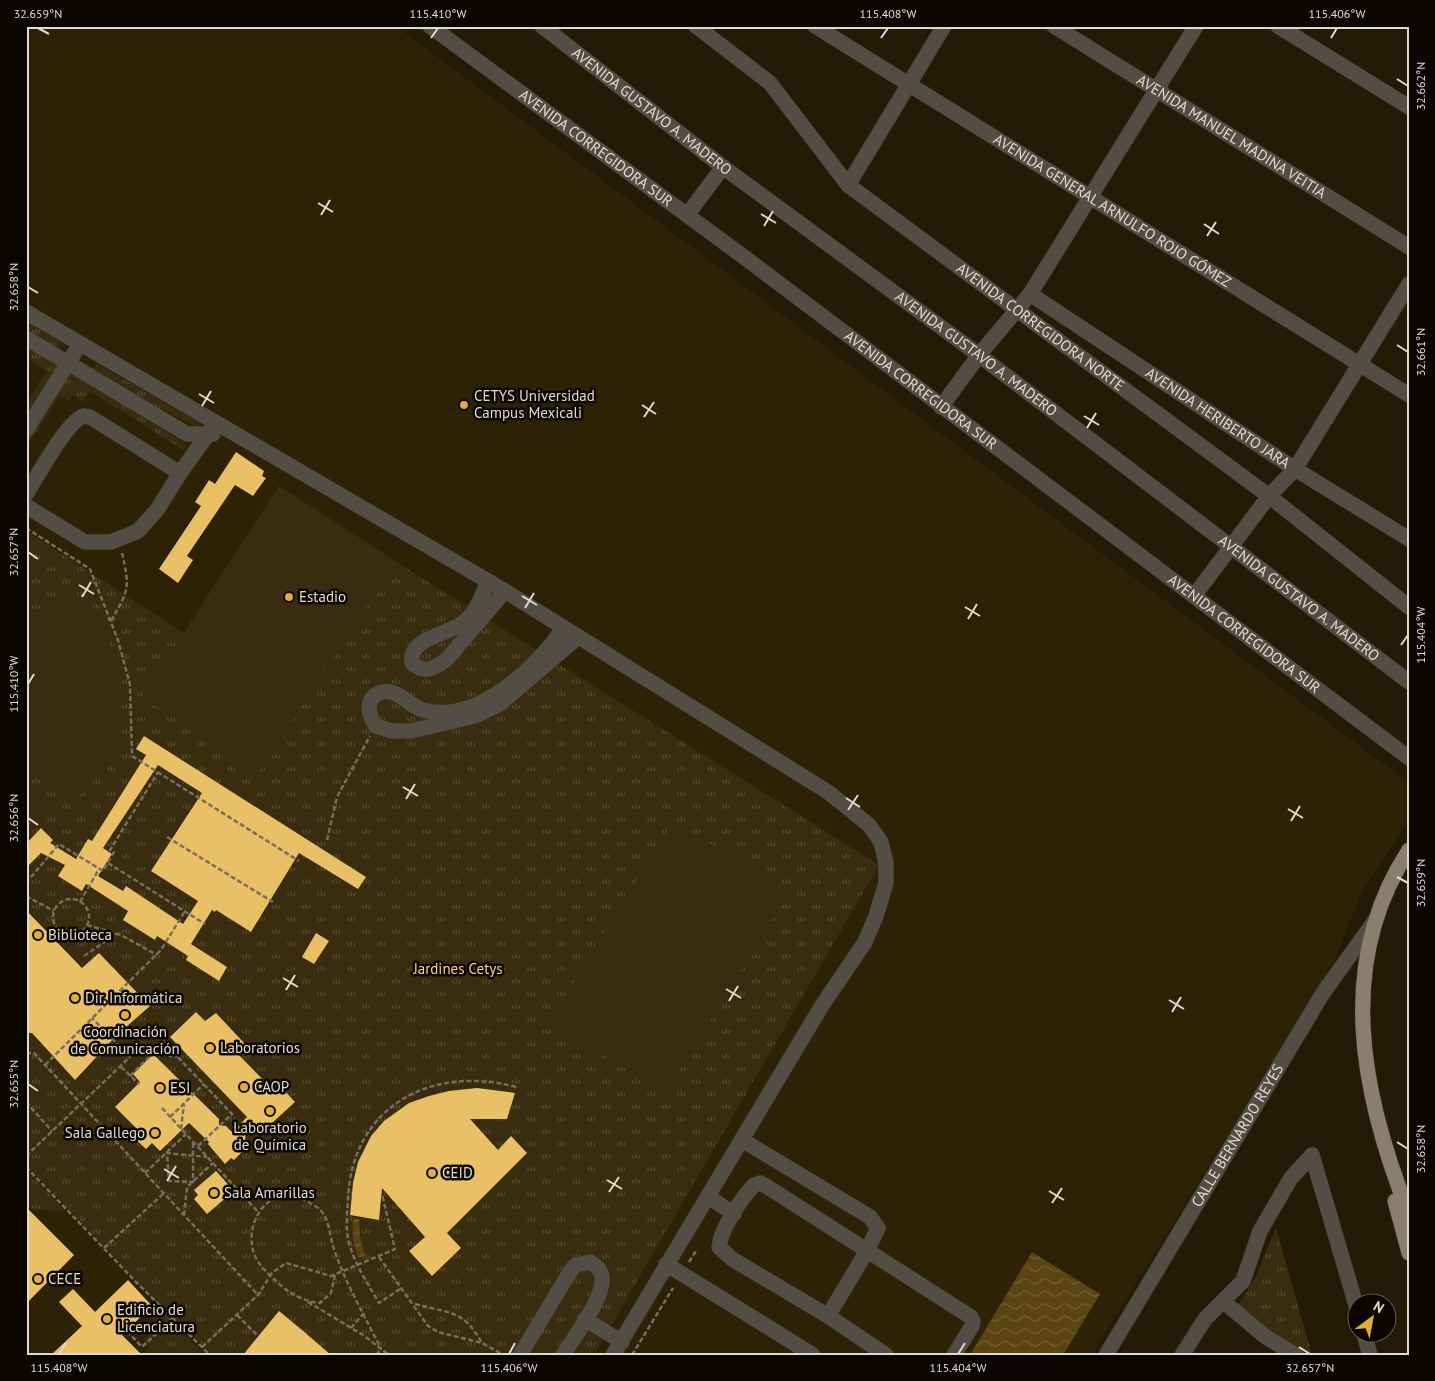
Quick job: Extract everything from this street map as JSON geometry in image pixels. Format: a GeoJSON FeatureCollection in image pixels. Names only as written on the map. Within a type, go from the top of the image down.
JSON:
{"type":"FeatureCollection","features":[{"type":"Feature","properties":{"kind":"main road"},"geometry":{"type":"LineString","coordinates":[[1409,850],[1376,919],[1366,964],[1361,1015],[1366,1066],[1376,1112],[1409,1214]]}},
{"type":"Feature","properties":{"kind":"main road"},"geometry":{"type":"LineString","coordinates":[[1376,1112],[1378,1140],[1409,1253]]}},
{"type":"Feature","properties":{"kind":"street","name":"AVENIDA CORREGIDORA SUR"},"geometry":{"type":"LineString","coordinates":[[430,26],[687,215],[1409,758]]}},
{"type":"Feature","properties":{"kind":"street","name":"AVENIDA GUSTAVO A. MADERO"},"geometry":{"type":"LineString","coordinates":[[542,26],[723,167],[979,355],[1409,682]]}},
{"type":"Feature","properties":{"kind":"street","name":"AVENIDA CORREGIDORA NORTE"},"geometry":{"type":"LineString","coordinates":[[696,26],[770,84],[848,185],[1018,308],[1269,496],[1409,606]]}},
{"type":"Feature","properties":{"kind":"street","name":"AVENIDA GENERAL ARNULFO ROJO GÓMEZ"},"geometry":{"type":"LineString","coordinates":[[815,26],[908,86],[1409,395]]}},
{"type":"Feature","properties":{"kind":"street"},"geometry":{"type":"LineString","coordinates":[[848,185],[944,26]]}},
{"type":"Feature","properties":{"kind":"street","name":"AVENIDA MANUEL MADINA VEITIA"},"geometry":{"type":"LineString","coordinates":[[1054,26],[1409,247]]}},
{"type":"Feature","properties":{"kind":"street"},"geometry":{"type":"LineString","coordinates":[[941,407],[979,355],[1030,294],[1196,26]]}},
{"type":"Feature","properties":{"kind":"street"},"geometry":{"type":"LineString","coordinates":[[1278,26],[1409,107]]}},
{"type":"Feature","properties":{"kind":"street"},"geometry":{"type":"LineString","coordinates":[[687,215],[723,167]]}},
{"type":"Feature","properties":{"kind":"street"},"geometry":{"type":"LineString","coordinates":[[1194,596],[1269,496],[1295,469],[1409,284]]}},
{"type":"Feature","properties":{"kind":"street","name":"AVENIDA HERIBERTO JARA"},"geometry":{"type":"LineString","coordinates":[[1030,294],[1295,469],[1409,539]]}},
{"type":"Feature","properties":{"kind":"street"},"geometry":{"type":"LineString","coordinates":[[26,312],[80,344],[211,429],[232,433],[488,581],[828,792],[869,825],[881,842],[886,863],[886,883],[866,942],[821,1008],[613,1355]]}},
{"type":"Feature","properties":{"kind":"street"},"geometry":{"type":"LineString","coordinates":[[26,338],[187,434],[211,429]]}},
{"type":"Feature","properties":{"kind":"street"},"geometry":{"type":"LineString","coordinates":[[28,421],[69,364],[80,344]]}},
{"type":"Feature","properties":{"kind":"street"},"geometry":{"type":"LineString","coordinates":[[26,494],[61,439],[76,420],[83,416],[90,418],[180,473]]}},
{"type":"Feature","properties":{"kind":"street"},"geometry":{"type":"LineString","coordinates":[[26,506],[80,540],[100,543],[119,540],[138,531],[149,520],[211,429]]}},
{"type":"Feature","properties":{"kind":"street"},"geometry":{"type":"LineString","coordinates":[[488,581],[477,607],[467,620],[455,629],[422,642],[414,648],[411,656],[412,663],[419,669],[428,670],[435,668],[447,659],[505,592]]}},
{"type":"Feature","properties":{"kind":"street"},"geometry":{"type":"LineString","coordinates":[[563,628],[538,661],[487,699],[458,710],[440,712],[423,710],[388,691],[372,698],[369,706],[369,716],[376,726],[392,731],[411,731],[475,716],[500,704],[578,637]]}},
{"type":"Feature","properties":{"kind":"street","name":"CALLE BERNARDO REYES"},"geometry":{"type":"LineString","coordinates":[[1106,1355],[1323,993],[1376,919]]}},
{"type":"Feature","properties":{"kind":"street"},"geometry":{"type":"LineString","coordinates":[[742,1140],[873,1219],[878,1228],[867,1251],[828,1316]]}},
{"type":"Feature","properties":{"kind":"street"},"geometry":{"type":"LineString","coordinates":[[1182,1355],[1206,1319],[1243,1281],[1260,1231],[1291,1178],[1312,1155],[1353,1294]]}},
{"type":"Feature","properties":{"kind":"street"},"geometry":{"type":"LineString","coordinates":[[886,1355],[828,1316],[725,1253],[719,1247],[720,1237],[751,1189],[760,1184],[971,1317],[972,1326],[954,1355]]}},
{"type":"Feature","properties":{"kind":"street"},"geometry":{"type":"LineString","coordinates":[[709,1197],[734,1214]]}},
{"type":"Feature","properties":{"kind":"street"},"geometry":{"type":"LineString","coordinates":[[520,1355],[571,1270],[576,1265],[590,1262],[601,1271],[602,1278],[596,1301],[563,1355]]}},
{"type":"Feature","properties":{"kind":"street"},"geometry":{"type":"LineString","coordinates":[[666,1264],[813,1355]]}},
{"type":"Feature","properties":{"kind":"street"},"geometry":{"type":"LineString","coordinates":[[1224,1302],[1266,1336],[1296,1355]]}},
{"type":"Feature","properties":{"kind":"street"},"geometry":{"type":"LineString","coordinates":[[585,1319],[622,1342]]}},
{"type":"Feature","properties":{"kind":"path"},"geometry":{"type":"LineString","coordinates":[[26,528],[90,569],[111,621],[130,684],[132,756],[299,861]]}},
{"type":"Feature","properties":{"kind":"path"},"geometry":{"type":"LineString","coordinates":[[111,621],[123,600],[128,581],[119,540]]}},
{"type":"Feature","properties":{"kind":"path"},"geometry":{"type":"LineString","coordinates":[[327,840],[337,798],[376,726]]}},
{"type":"Feature","properties":{"kind":"path"},"geometry":{"type":"LineString","coordinates":[[26,883],[59,844],[103,871],[114,852],[110,850],[158,772]]}},
{"type":"Feature","properties":{"kind":"path"},"geometry":{"type":"LineString","coordinates":[[167,837],[273,902]]}},
{"type":"Feature","properties":{"kind":"path"},"geometry":{"type":"LineString","coordinates":[[108,863],[205,924]]}},
{"type":"Feature","properties":{"kind":"path"},"geometry":{"type":"LineString","coordinates":[[80,902],[99,868]]}},
{"type":"Feature","properties":{"kind":"path"},"geometry":{"type":"LineString","coordinates":[[26,896],[54,911]]}},
{"type":"Feature","properties":{"kind":"path"},"geometry":{"type":"LineString","coordinates":[[67,900],[80,902],[87,908],[87,925],[78,933],[67,934],[57,928],[53,917],[54,911],[62,902],[67,900]]}},
{"type":"Feature","properties":{"kind":"path"},"geometry":{"type":"LineString","coordinates":[[45,1065],[156,955],[185,911]]}},
{"type":"Feature","properties":{"kind":"path"},"geometry":{"type":"LineString","coordinates":[[87,925],[116,934],[156,955]]}},
{"type":"Feature","properties":{"kind":"path"},"geometry":{"type":"LineString","coordinates":[[84,956],[116,934]]}},
{"type":"Feature","properties":{"kind":"path"},"geometry":{"type":"LineString","coordinates":[[26,1156],[130,1057],[92,1018]]}},
{"type":"Feature","properties":{"kind":"path"},"geometry":{"type":"LineString","coordinates":[[152,1030],[232,1114],[198,1146]]}},
{"type":"Feature","properties":{"kind":"path"},"geometry":{"type":"LineString","coordinates":[[130,1076],[164,1042]]}},
{"type":"Feature","properties":{"kind":"path"},"geometry":{"type":"LineString","coordinates":[[26,1053],[34,1053],[258,1295]]}},
{"type":"Feature","properties":{"kind":"path"},"geometry":{"type":"LineString","coordinates":[[152,1053],[178,1057]]}},
{"type":"Feature","properties":{"kind":"path"},"geometry":{"type":"LineString","coordinates":[[121,1067],[139,1084]]}},
{"type":"Feature","properties":{"kind":"path"},"geometry":{"type":"LineString","coordinates":[[400,1289],[379,1303],[358,1266],[349,1244],[347,1221],[348,1185],[364,1135],[389,1107],[406,1095],[444,1084],[477,1080],[516,1087]]}},
{"type":"Feature","properties":{"kind":"path"},"geometry":{"type":"LineString","coordinates":[[170,1117],[204,1084]]}},
{"type":"Feature","properties":{"kind":"path"},"geometry":{"type":"LineString","coordinates":[[26,1102],[52,1131]]}},
{"type":"Feature","properties":{"kind":"path"},"geometry":{"type":"LineString","coordinates":[[181,1129],[184,1103]]}},
{"type":"Feature","properties":{"kind":"path"},"geometry":{"type":"LineString","coordinates":[[162,1108],[260,1213]]}},
{"type":"Feature","properties":{"kind":"path"},"geometry":{"type":"LineString","coordinates":[[145,1173],[186,1134]]}},
{"type":"Feature","properties":{"kind":"path"},"geometry":{"type":"LineString","coordinates":[[193,1182],[194,1142]]}},
{"type":"Feature","properties":{"kind":"path"},"geometry":{"type":"LineString","coordinates":[[167,1153],[208,1157]]}},
{"type":"Feature","properties":{"kind":"path"},"geometry":{"type":"LineString","coordinates":[[167,1153],[168,1181],[193,1182]]}},
{"type":"Feature","properties":{"kind":"path"},"geometry":{"type":"LineString","coordinates":[[184,1215],[187,1187],[213,1163]]}},
{"type":"Feature","properties":{"kind":"path"},"geometry":{"type":"LineString","coordinates":[[26,1167],[210,1355]]}},
{"type":"Feature","properties":{"kind":"path"},"geometry":{"type":"LineString","coordinates":[[104,1248],[164,1193]]}},
{"type":"Feature","properties":{"kind":"path"},"geometry":{"type":"LineString","coordinates":[[202,1347],[258,1295],[270,1276],[286,1263],[331,1276],[379,1258],[395,1249],[382,1194]]}},
{"type":"Feature","properties":{"kind":"path"},"geometry":{"type":"LineString","coordinates":[[381,1349],[333,1246],[330,1228],[320,1208],[303,1199],[290,1196],[278,1197],[263,1207],[253,1224],[251,1239],[255,1257],[270,1276],[288,1292],[351,1328],[388,1355]]}},
{"type":"Feature","properties":{"kind":"path"},"geometry":{"type":"LineString","coordinates":[[686,1266],[696,1251]]}},
{"type":"Feature","properties":{"kind":"path"},"geometry":{"type":"LineString","coordinates":[[379,1258],[428,1326],[438,1332],[482,1343],[504,1355]]}},
{"type":"Feature","properties":{"kind":"path"},"geometry":{"type":"LineString","coordinates":[[307,1302],[320,1303],[331,1294],[335,1275]]}},
{"type":"Feature","properties":{"kind":"path"},"geometry":{"type":"LineString","coordinates":[[632,1355],[673,1288]]}},
{"type":"Feature","properties":{"kind":"path"},"geometry":{"type":"LineString","coordinates":[[413,1304],[463,1317],[473,1327],[482,1343]]}},
{"type":"Feature","properties":{"kind":"path"},"geometry":{"type":"LineString","coordinates":[[351,1328],[364,1313]]}},
{"type":"Feature","properties":{"kind":"path"},"geometry":{"type":"LineString","coordinates":[[237,1315],[258,1336]]}},
{"type":"Feature","properties":{"kind":"path"},"geometry":{"type":"LineString","coordinates":[[126,1331],[142,1347],[173,1318]]}},
{"type":"Feature","properties":{"kind":"path"},"geometry":{"type":"LineString","coordinates":[[376,1355],[381,1349]]}},
{"type":"Feature","properties":{"kind":"shaded area","name":"CETYS Universidad Campus Mexicali"},"geometry":{"type":"Polygon","coordinates":[[[26,26],[396,26],[1409,783],[1409,820],[1362,892],[1333,963],[1092,1355],[26,1355],[26,26]]]}},
{"type":"Feature","properties":{"kind":"green space"},"geometry":{"type":"Polygon","coordinates":[[[26,320],[63,343],[58,349],[26,329],[26,320]]]}},
{"type":"Feature","properties":{"kind":"green space"},"geometry":{"type":"Polygon","coordinates":[[[26,344],[187,445],[183,450],[90,391],[83,402],[73,395],[69,401],[60,396],[26,447],[26,433],[35,416],[26,411],[26,404],[47,371],[26,358],[26,344]]]}},
{"type":"Feature","properties":{"kind":"green space"},"geometry":{"type":"Polygon","coordinates":[[[97,364],[200,423],[197,427],[141,399],[92,369],[97,364]]]}},
{"type":"Feature","properties":{"kind":"green space","name":"Jardines Cetys"},"geometry":{"type":"Polygon","coordinates":[[[279,486],[879,865],[594,1355],[213,1355],[177,1320],[174,1323],[199,1349],[195,1355],[142,1355],[149,1347],[143,1340],[151,1332],[147,1328],[153,1321],[147,1311],[155,1300],[26,1164],[26,1033],[32,1033],[75,1080],[150,1005],[99,953],[83,967],[26,908],[26,531],[184,633],[279,486]]]}},
{"type":"Feature","properties":{"kind":"green space","name":"Estadio"},"geometry":{"type":"Polygon","coordinates":[[[279,486],[395,561],[258,772],[142,697],[279,486]]]}},
{"type":"Feature","properties":{"kind":"green space"},"geometry":{"type":"Polygon","coordinates":[[[66,589],[93,617],[106,636],[113,658],[119,700],[118,733],[114,748],[98,775],[71,802],[26,763],[26,629],[66,589]]]}},
{"type":"Feature","properties":{"kind":"green space"},"geometry":{"type":"Polygon","coordinates":[[[26,789],[42,805],[26,820],[26,789]]]}},
{"type":"Feature","properties":{"kind":"green space"},"geometry":{"type":"Polygon","coordinates":[[[674,822],[789,891],[666,1092],[549,1022],[674,822]]]}},
{"type":"Feature","properties":{"kind":"green space"},"geometry":{"type":"Polygon","coordinates":[[[26,1170],[65,1211],[31,1209],[26,1205],[26,1170]]]}},
{"type":"Feature","properties":{"kind":"green space"},"geometry":{"type":"Polygon","coordinates":[[[1276,1228],[1312,1355],[1307,1355],[1252,1320],[1237,1307],[1256,1276],[1276,1228]]]}},
{"type":"Feature","properties":{"kind":"water"},"geometry":{"type":"Polygon","coordinates":[[[353,1219],[359,1219],[360,1239],[365,1256],[359,1258],[353,1239],[353,1219]]]}},
{"type":"Feature","properties":{"kind":"water"},"geometry":{"type":"Polygon","coordinates":[[[1032,1252],[1100,1294],[1063,1355],[970,1355],[1032,1252]]]}},
{"type":"Feature","properties":{"kind":"building"},"geometry":{"type":"Polygon","coordinates":[[[236,452],[264,471],[262,476],[266,478],[253,496],[235,485],[187,556],[193,560],[178,583],[159,569],[201,506],[195,502],[209,480],[215,484],[236,452]]]}},
{"type":"Feature","properties":{"kind":"building"},"geometry":{"type":"Polygon","coordinates":[[[144,736],[366,877],[358,889],[299,853],[251,932],[216,910],[215,912],[212,910],[191,944],[227,967],[219,981],[186,960],[188,956],[157,936],[155,940],[123,920],[128,911],[86,884],[82,891],[58,876],[65,865],[41,853],[26,868],[26,844],[41,828],[53,840],[50,843],[76,859],[88,839],[92,841],[146,755],[136,749],[144,736]],[[158,765],[103,848],[112,854],[98,876],[123,891],[126,886],[183,924],[198,901],[151,871],[202,793],[158,765]]]}},
{"type":"Feature","properties":{"kind":"building"},"geometry":{"type":"Polygon","coordinates":[[[26,910],[82,968],[99,953],[150,1006],[116,1036],[75,1080],[32,1033],[26,1033],[26,910]]]}},
{"type":"Feature","properties":{"kind":"building"},"geometry":{"type":"Polygon","coordinates":[[[316,933],[329,941],[314,964],[302,957],[316,933]]]}},
{"type":"Feature","properties":{"kind":"building"},"geometry":{"type":"Polygon","coordinates":[[[196,1012],[205,1021],[216,1013],[245,1044],[236,1052],[275,1092],[280,1086],[295,1102],[259,1135],[246,1121],[245,1149],[234,1160],[231,1158],[225,1164],[208,1144],[209,1142],[189,1123],[160,1151],[152,1143],[146,1149],[133,1137],[139,1131],[115,1107],[140,1082],[133,1074],[153,1054],[219,1119],[219,1125],[226,1126],[232,1132],[247,1117],[170,1037],[196,1012]]]}},
{"type":"Feature","properties":{"kind":"building","name":"CEID"},"geometry":{"type":"Polygon","coordinates":[[[477,1088],[515,1093],[507,1119],[470,1119],[498,1150],[511,1136],[527,1153],[447,1233],[461,1248],[432,1276],[409,1251],[425,1237],[382,1188],[379,1220],[350,1215],[353,1183],[358,1162],[371,1136],[384,1121],[409,1103],[449,1091],[477,1088]]]}},
{"type":"Feature","properties":{"kind":"building","name":"Sala Amarillas"},"geometry":{"type":"Polygon","coordinates":[[[216,1171],[234,1191],[207,1214],[194,1199],[198,1195],[194,1190],[216,1171]]]}},
{"type":"Feature","properties":{"kind":"building","name":"CECE"},"geometry":{"type":"Polygon","coordinates":[[[26,1207],[74,1255],[26,1304],[26,1207]]]}},
{"type":"Feature","properties":{"kind":"building","name":"Edificio de Licenciatura"},"geometry":{"type":"Polygon","coordinates":[[[128,1280],[152,1306],[122,1335],[142,1355],[51,1355],[82,1326],[59,1302],[73,1289],[95,1312],[128,1280]]]}},
{"type":"Feature","properties":{"kind":"building"},"geometry":{"type":"Polygon","coordinates":[[[279,1311],[302,1330],[331,1355],[243,1355],[279,1311]]]}},
{"type":"Feature","properties":{"kind":"place","name":"CETYS Universidad Campus Mexicali"},"geometry":{"type":"Point","coordinates":[464,405]}},
{"type":"Feature","properties":{"kind":"place","name":"Estadio"},"geometry":{"type":"Point","coordinates":[289,597]}},
{"type":"Feature","properties":{"kind":"place","name":"Biblioteca"},"geometry":{"type":"Point","coordinates":[38,935]}},
{"type":"Feature","properties":{"kind":"place","name":"Dir. Informática"},"geometry":{"type":"Point","coordinates":[75,998]}},
{"type":"Feature","properties":{"kind":"place","name":"Coordinación de Comunicación"},"geometry":{"type":"Point","coordinates":[125,1015]}},
{"type":"Feature","properties":{"kind":"place","name":"Laboratorios"},"geometry":{"type":"Point","coordinates":[210,1048]}},
{"type":"Feature","properties":{"kind":"place","name":"CAOP"},"geometry":{"type":"Point","coordinates":[244,1087]}},
{"type":"Feature","properties":{"kind":"place","name":"ESI"},"geometry":{"type":"Point","coordinates":[160,1088]}},
{"type":"Feature","properties":{"kind":"place","name":"Laboratorio de Química"},"geometry":{"type":"Point","coordinates":[270,1111]}},
{"type":"Feature","properties":{"kind":"place","name":"Sala Gallego"},"geometry":{"type":"Point","coordinates":[155,1133]}},
{"type":"Feature","properties":{"kind":"place","name":"CEID"},"geometry":{"type":"Point","coordinates":[432,1173]}},
{"type":"Feature","properties":{"kind":"place","name":"Sala Amarillas"},"geometry":{"type":"Point","coordinates":[214,1193]}},
{"type":"Feature","properties":{"kind":"place","name":"CECE"},"geometry":{"type":"Point","coordinates":[38,1279]}},
{"type":"Feature","properties":{"kind":"place","name":"Edificio de Licenciatura"},"geometry":{"type":"Point","coordinates":[107,1319]}}]}
